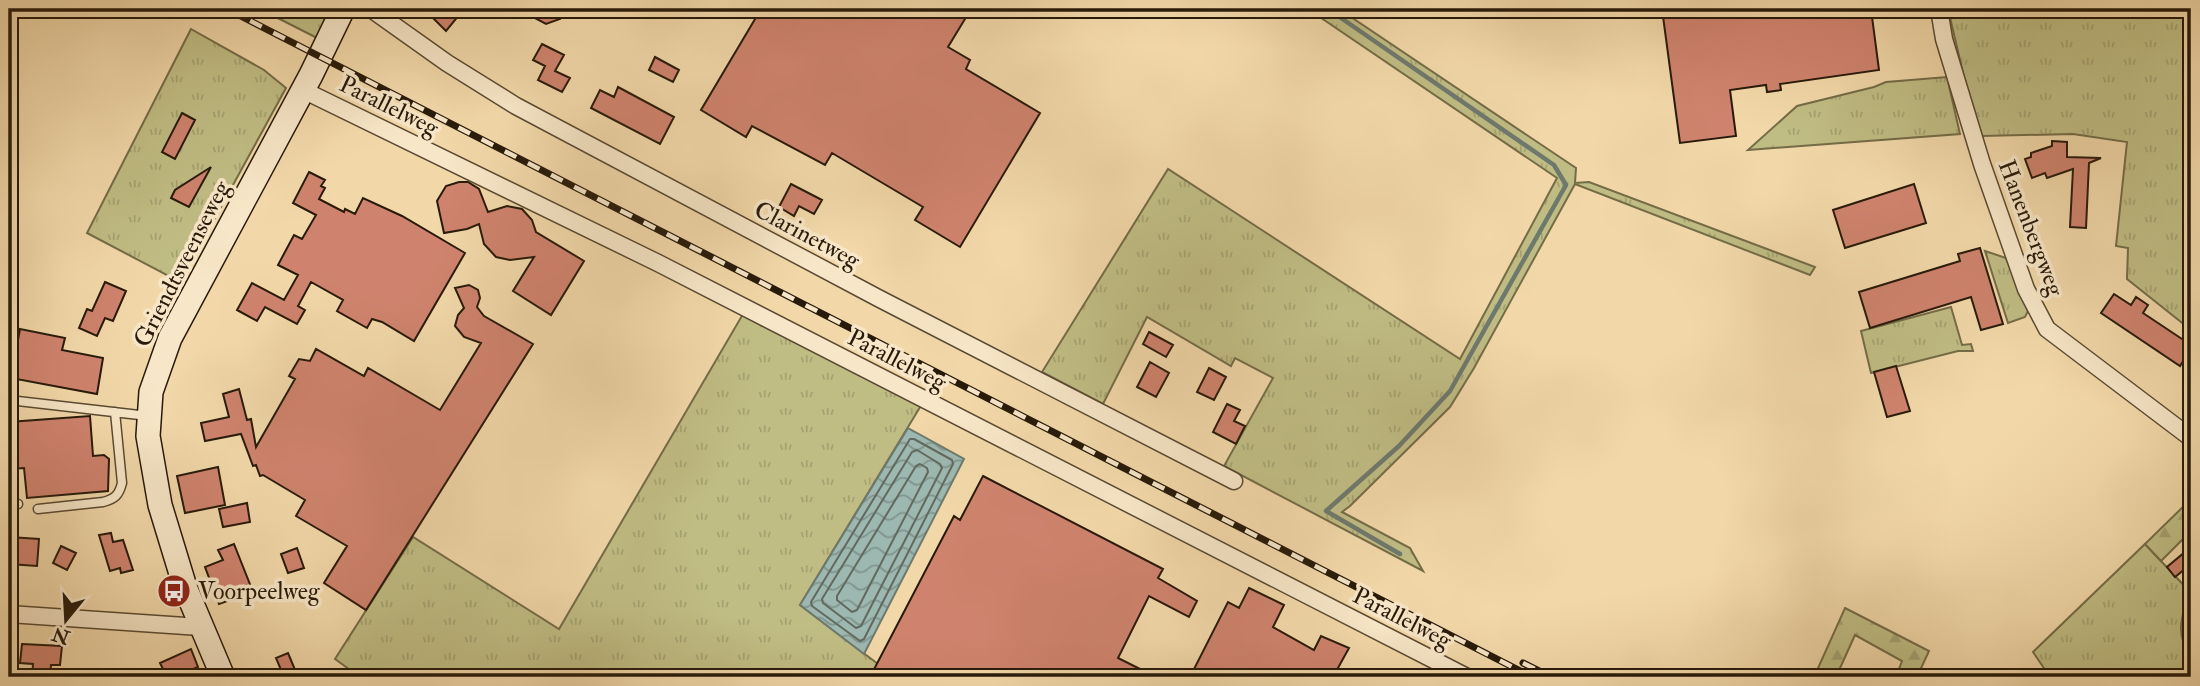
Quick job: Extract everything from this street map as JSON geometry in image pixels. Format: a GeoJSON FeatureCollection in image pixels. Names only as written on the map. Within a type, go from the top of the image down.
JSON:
{"type":"FeatureCollection","features":[{"type":"Feature","properties":{"kind":"street","name":"Griendtsveenseweg"},"geometry":{"type":"LineString","coordinates":[[223,677],[200,627],[171,548],[159,505],[148,436],[148,415],[157,370],[170,338],[303,90],[343,9]]}},
{"type":"Feature","properties":{"kind":"street","name":"Clarinetweg"},"geometry":{"type":"LineString","coordinates":[[371,9],[447,63],[537,118],[1234,481]]}},
{"type":"Feature","properties":{"kind":"street","name":"Hanenbergweg"},"geometry":{"type":"LineString","coordinates":[[1939,9],[1944,39],[1982,164],[2026,289],[2047,329],[2191,438]]}},
{"type":"Feature","properties":{"kind":"street","name":"Parallelweg"},"geometry":{"type":"LineString","coordinates":[[303,90],[671,269],[1466,677]]}},
{"type":"Feature","properties":{"kind":"street"},"geometry":{"type":"LineString","coordinates":[[9,614],[200,627]]}},
{"type":"Feature","properties":{"kind":"lane"},"geometry":{"type":"LineString","coordinates":[[9,400],[148,415]]}},
{"type":"Feature","properties":{"kind":"lane"},"geometry":{"type":"LineString","coordinates":[[38,509],[103,502],[120,494],[122,483],[115,412]]}},
{"type":"Feature","properties":{"kind":"green space"},"geometry":{"type":"Polygon","coordinates":[[[260,9],[331,9],[321,40],[260,9]]]}},
{"type":"Feature","properties":{"kind":"green space"},"geometry":{"type":"Polygon","coordinates":[[[1308,9],[1339,9],[1576,168],[1575,183],[1589,182],[1815,267],[1810,275],[1575,184],[1450,407],[1342,512],[1410,548],[1423,571],[1224,466],[1273,378],[1235,358],[1231,366],[1147,317],[1103,404],[1042,372],[1168,169],[1460,359],[1557,178],[1308,9]]]}},
{"type":"Feature","properties":{"kind":"green space"},"geometry":{"type":"Polygon","coordinates":[[[1948,9],[2191,9],[2191,330],[2127,279],[2128,248],[2116,246],[2127,142],[2073,134],[1982,136],[1964,77],[1948,9]]]}},
{"type":"Feature","properties":{"kind":"green space"},"geometry":{"type":"Polygon","coordinates":[[[191,29],[264,70],[286,88],[180,282],[87,233],[191,29]]]}},
{"type":"Feature","properties":{"kind":"green space"},"geometry":{"type":"Polygon","coordinates":[[[1947,77],[1960,134],[1748,150],[1797,106],[1886,82],[1947,77]]]}},
{"type":"Feature","properties":{"kind":"green space"},"geometry":{"type":"Polygon","coordinates":[[[1985,251],[2006,258],[2028,311],[2025,317],[2008,323],[1985,251]]]}},
{"type":"Feature","properties":{"kind":"green space"},"geometry":{"type":"Polygon","coordinates":[[[1951,307],[1962,345],[1971,344],[1973,351],[1958,351],[1871,373],[1861,331],[1951,307]]]}},
{"type":"Feature","properties":{"kind":"green space"},"geometry":{"type":"Polygon","coordinates":[[[743,314],[922,404],[800,605],[878,664],[873,673],[878,677],[360,677],[335,659],[413,537],[559,629],[743,314]]]}},
{"type":"Feature","properties":{"kind":"green space"},"geometry":{"type":"Polygon","coordinates":[[[2191,499],[2191,531],[2161,561],[2145,544],[2191,499]]]}},
{"type":"Feature","properties":{"kind":"green space"},"geometry":{"type":"Polygon","coordinates":[[[2145,544],[2191,593],[2181,632],[2191,653],[2191,677],[2050,677],[2033,652],[2145,544]]]}},
{"type":"Feature","properties":{"kind":"green space"},"geometry":{"type":"Polygon","coordinates":[[[1845,608],[1929,651],[1917,677],[1896,677],[1902,661],[1855,635],[1836,677],[1814,677],[1845,608]]]}},
{"type":"Feature","properties":{"kind":"water"},"geometry":{"type":"Polygon","coordinates":[[[908,428],[964,459],[864,654],[800,605],[908,428]]]}},
{"type":"Feature","properties":{"kind":"building"},"geometry":{"type":"Polygon","coordinates":[[[424,9],[464,9],[446,31],[424,9]]]}},
{"type":"Feature","properties":{"kind":"building"},"geometry":{"type":"Polygon","coordinates":[[[518,9],[557,9],[560,19],[546,24],[518,9]]]}},
{"type":"Feature","properties":{"kind":"building"},"geometry":{"type":"Polygon","coordinates":[[[761,9],[971,9],[948,47],[970,60],[966,69],[1040,113],[960,247],[915,220],[923,207],[832,153],[825,165],[752,126],[746,137],[701,110],[761,9]]]}},
{"type":"Feature","properties":{"kind":"building"},"geometry":{"type":"Polygon","coordinates":[[[1662,9],[1871,9],[1879,70],[1780,84],[1781,90],[1767,92],[1766,85],[1730,90],[1736,136],[1680,143],[1662,9]]]}},
{"type":"Feature","properties":{"kind":"building"},"geometry":{"type":"Polygon","coordinates":[[[542,44],[564,55],[555,71],[570,78],[562,92],[538,80],[545,66],[533,60],[542,44]]]}},
{"type":"Feature","properties":{"kind":"building"},"geometry":{"type":"Polygon","coordinates":[[[655,57],[679,70],[673,82],[649,70],[655,57]]]}},
{"type":"Feature","properties":{"kind":"building"},"geometry":{"type":"Polygon","coordinates":[[[618,87],[674,117],[660,144],[591,108],[600,90],[614,97],[618,87]]]}},
{"type":"Feature","properties":{"kind":"building"},"geometry":{"type":"Polygon","coordinates":[[[182,113],[195,120],[175,159],[162,152],[182,113]]]}},
{"type":"Feature","properties":{"kind":"building"},"geometry":{"type":"Polygon","coordinates":[[[2052,141],[2067,142],[2067,157],[2101,158],[2089,163],[2086,228],[2070,227],[2073,169],[2047,178],[2045,173],[2032,178],[2025,159],[2031,157],[2031,153],[2052,146],[2052,141]]]}},
{"type":"Feature","properties":{"kind":"building"},"geometry":{"type":"Polygon","coordinates":[[[211,167],[189,207],[171,198],[175,190],[211,167]]]}},
{"type":"Feature","properties":{"kind":"building"},"geometry":{"type":"Polygon","coordinates":[[[309,172],[325,180],[321,186],[325,188],[319,199],[344,212],[345,209],[355,214],[363,198],[402,216],[465,253],[414,341],[382,322],[372,319],[367,328],[337,311],[343,300],[311,282],[298,306],[305,310],[297,324],[265,307],[257,321],[237,310],[252,283],[284,300],[298,275],[278,265],[294,235],[302,239],[316,215],[293,203],[309,172]]]}},
{"type":"Feature","properties":{"kind":"building"},"geometry":{"type":"Polygon","coordinates":[[[468,182],[479,189],[488,212],[507,206],[522,209],[532,220],[536,232],[584,261],[551,315],[513,291],[534,257],[510,260],[496,257],[484,244],[479,224],[444,233],[437,201],[446,186],[468,182]]]}},
{"type":"Feature","properties":{"kind":"building"},"geometry":{"type":"Polygon","coordinates":[[[791,184],[822,200],[814,214],[799,206],[794,216],[779,207],[791,184]]]}},
{"type":"Feature","properties":{"kind":"building"},"geometry":{"type":"Polygon","coordinates":[[[1914,184],[1926,223],[1845,248],[1833,210],[1914,184]]]}},
{"type":"Feature","properties":{"kind":"building"},"geometry":{"type":"Polygon","coordinates":[[[1980,248],[2003,324],[1981,330],[1971,297],[1870,328],[1859,292],[1960,261],[1958,254],[1980,248]]]}},
{"type":"Feature","properties":{"kind":"building"},"geometry":{"type":"Polygon","coordinates":[[[105,282],[126,291],[113,321],[105,318],[97,336],[79,328],[87,309],[92,311],[105,282]]]}},
{"type":"Feature","properties":{"kind":"building"},"geometry":{"type":"Polygon","coordinates":[[[469,285],[478,290],[480,298],[477,307],[484,316],[533,344],[366,610],[324,583],[347,546],[296,516],[305,500],[263,475],[260,476],[256,465],[253,466],[241,434],[205,441],[201,423],[229,417],[223,394],[239,389],[247,420],[251,419],[256,447],[295,379],[289,376],[299,359],[310,361],[316,349],[364,376],[368,368],[440,410],[481,343],[464,337],[455,326],[458,315],[464,308],[455,288],[469,285]]]}},
{"type":"Feature","properties":{"kind":"building"},"geometry":{"type":"Polygon","coordinates":[[[2114,294],[2131,305],[2136,297],[2148,305],[2143,313],[2191,345],[2180,366],[2101,313],[2114,294]]]}},
{"type":"Feature","properties":{"kind":"building"},"geometry":{"type":"Polygon","coordinates":[[[20,329],[65,338],[62,350],[103,358],[97,394],[11,378],[20,329]]]}},
{"type":"Feature","properties":{"kind":"building"},"geometry":{"type":"Polygon","coordinates":[[[1149,332],[1173,345],[1166,357],[1143,344],[1149,332]]]}},
{"type":"Feature","properties":{"kind":"building"},"geometry":{"type":"Polygon","coordinates":[[[1150,362],[1169,373],[1156,397],[1137,387],[1150,362]]]}},
{"type":"Feature","properties":{"kind":"building"},"geometry":{"type":"Polygon","coordinates":[[[1896,366],[1910,411],[1887,417],[1874,372],[1896,366]]]}},
{"type":"Feature","properties":{"kind":"building"},"geometry":{"type":"Polygon","coordinates":[[[1209,368],[1226,377],[1214,400],[1197,392],[1209,368]]]}},
{"type":"Feature","properties":{"kind":"building"},"geometry":{"type":"Polygon","coordinates":[[[1227,404],[1240,410],[1234,421],[1245,426],[1236,444],[1213,432],[1227,404]]]}},
{"type":"Feature","properties":{"kind":"building"},"geometry":{"type":"Polygon","coordinates":[[[90,416],[93,456],[104,455],[109,459],[108,491],[27,498],[24,468],[9,469],[9,422],[90,416]]]}},
{"type":"Feature","properties":{"kind":"building"},"geometry":{"type":"Polygon","coordinates":[[[218,467],[225,505],[185,513],[177,476],[218,467]]]}},
{"type":"Feature","properties":{"kind":"building"},"geometry":{"type":"Polygon","coordinates":[[[983,476],[1163,569],[1158,578],[1197,601],[1189,617],[1149,596],[1118,658],[1156,677],[870,677],[954,516],[960,520],[983,476]]]}},
{"type":"Feature","properties":{"kind":"building"},"geometry":{"type":"Polygon","coordinates":[[[247,503],[250,522],[223,527],[219,509],[247,503]]]}},
{"type":"Feature","properties":{"kind":"building"},"geometry":{"type":"Polygon","coordinates":[[[111,533],[113,542],[123,540],[133,570],[121,573],[120,568],[110,571],[99,535],[111,533]]]}},
{"type":"Feature","properties":{"kind":"building"},"geometry":{"type":"Polygon","coordinates":[[[9,537],[39,539],[37,566],[9,564],[9,537]]]}},
{"type":"Feature","properties":{"kind":"building"},"geometry":{"type":"Polygon","coordinates":[[[234,544],[253,592],[219,604],[205,567],[223,560],[218,550],[234,544]]]}},
{"type":"Feature","properties":{"kind":"building"},"geometry":{"type":"Polygon","coordinates":[[[61,546],[76,553],[67,570],[53,563],[61,546]]]}},
{"type":"Feature","properties":{"kind":"building"},"geometry":{"type":"Polygon","coordinates":[[[2191,547],[2191,564],[2175,577],[2167,567],[2191,547]]]}},
{"type":"Feature","properties":{"kind":"building"},"geometry":{"type":"Polygon","coordinates":[[[297,548],[304,568],[288,573],[281,554],[297,548]]]}},
{"type":"Feature","properties":{"kind":"building"},"geometry":{"type":"Polygon","coordinates":[[[1249,588],[1284,605],[1273,627],[1314,650],[1321,636],[1349,648],[1333,677],[1190,677],[1228,602],[1239,608],[1249,588]]]}},
{"type":"Feature","properties":{"kind":"building"},"geometry":{"type":"Polygon","coordinates":[[[22,644],[62,646],[60,665],[51,665],[50,677],[32,677],[33,664],[20,663],[22,644]]]}},
{"type":"Feature","properties":{"kind":"building"},"geometry":{"type":"Polygon","coordinates":[[[191,649],[198,667],[167,677],[160,663],[191,649]]]}},
{"type":"Feature","properties":{"kind":"building"},"geometry":{"type":"Polygon","coordinates":[[[288,653],[298,677],[284,677],[276,658],[288,653]]]}},
{"type":"Feature","properties":{"kind":"waterway"},"geometry":{"type":"LineString","coordinates":[[1328,9],[1554,165],[1566,185],[1450,391],[1399,446],[1326,511],[1400,554]]}},
{"type":"Feature","properties":{"kind":"railway"},"geometry":{"type":"LineString","coordinates":[[227,9],[1532,677]]}},
{"type":"Feature","properties":{"kind":"railway"},"geometry":{"type":"LineString","coordinates":[[1523,663],[1551,677]]}},
{"type":"Feature","properties":{"kind":"place","name":"Voorpeelweg"},"geometry":{"type":"Point","coordinates":[174,591]}}]}
